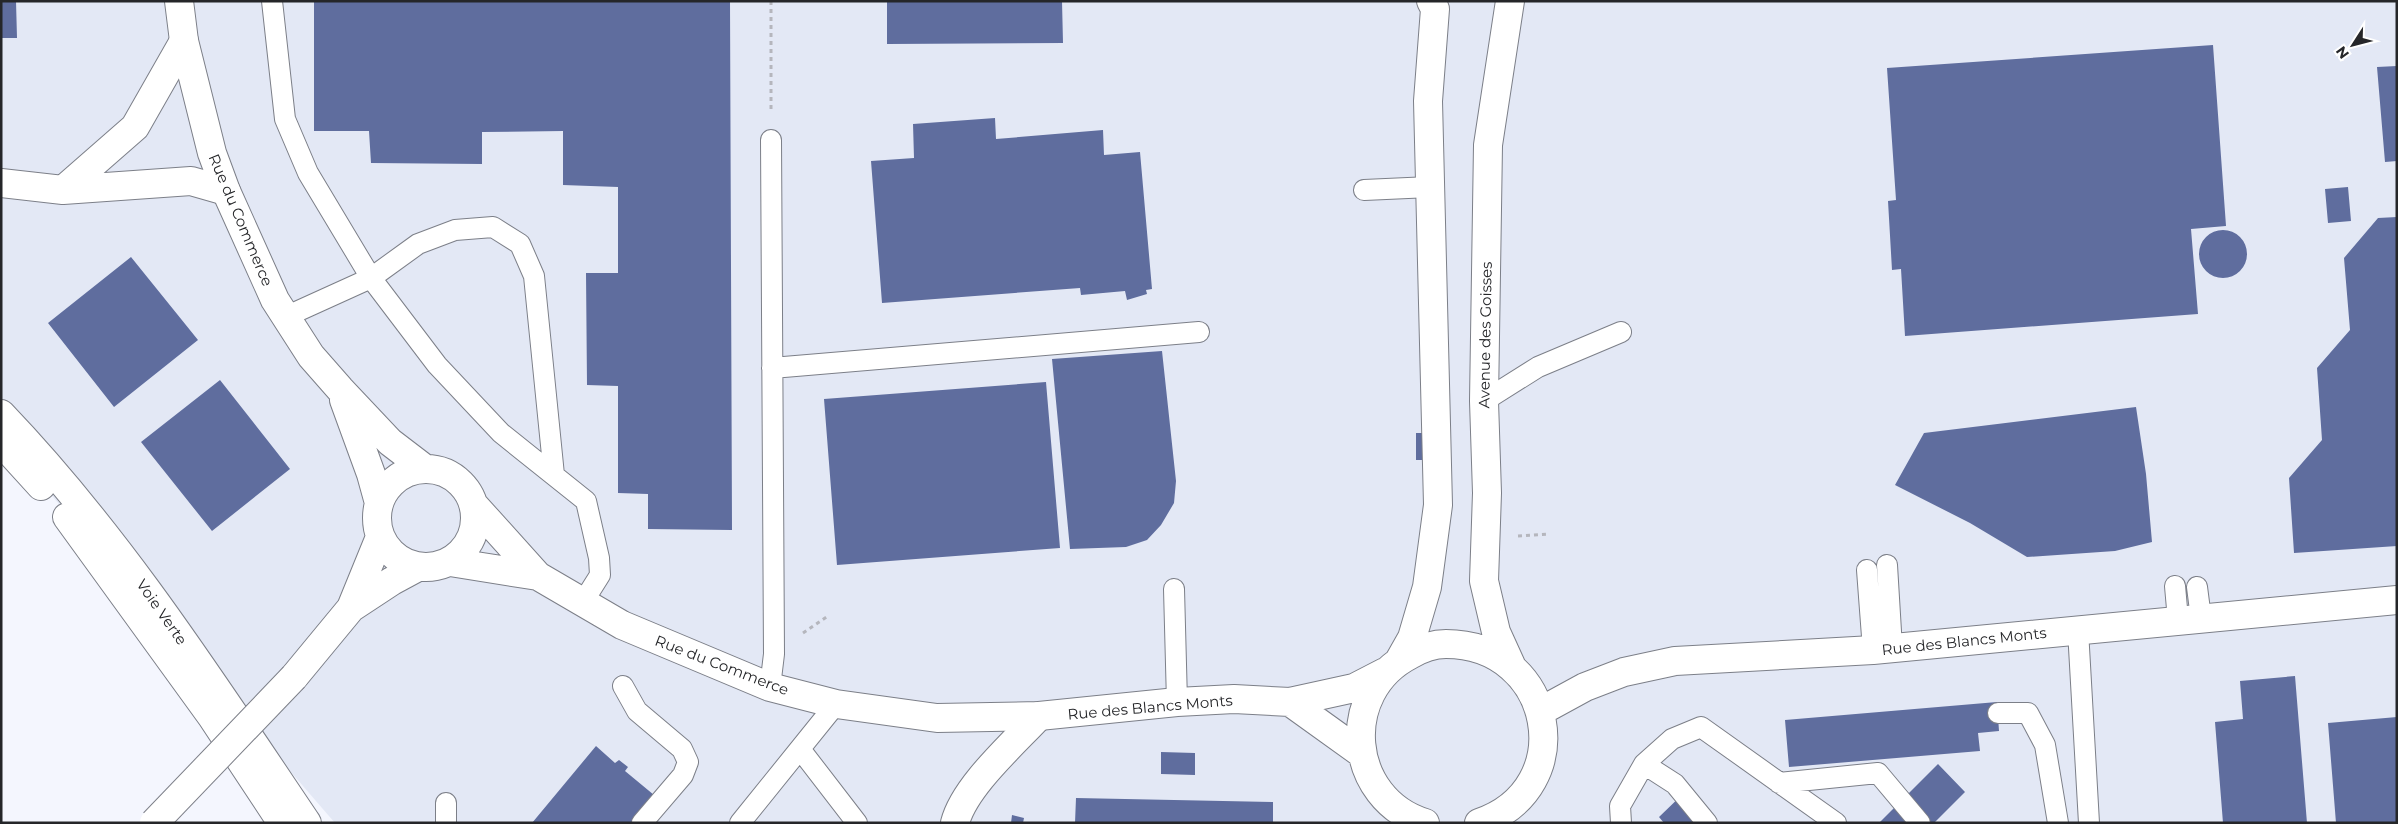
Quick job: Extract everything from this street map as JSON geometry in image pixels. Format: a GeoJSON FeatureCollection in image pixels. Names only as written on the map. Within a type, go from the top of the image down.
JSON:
{"type":"FeatureCollection","features":[{"type":"Feature","properties":{"kind":"street","name":"Rue du Commerce"},"geometry":{"type":"LineString","coordinates":[[179,1],[184,41],[212,153],[226,191],[275,300],[311,356],[340,389],[390,442],[424,468]]}},
{"type":"Feature","properties":{"kind":"street"},"geometry":{"type":"LineString","coordinates":[[1425,823],[1412,819],[1388,802],[1371,779],[1361,752],[1361,724],[1369,696],[1412,638],[1427,587],[1438,505],[1428,101],[1434,10],[1431,1]]}},
{"type":"Feature","properties":{"kind":"street","name":"Avenue des Goisses"},"geometry":{"type":"LineString","coordinates":[[1510,1],[1488,145],[1484,401],[1488,493],[1484,581],[1496,632],[1510,665]]}},
{"type":"Feature","properties":{"kind":"street"},"geometry":{"type":"LineString","coordinates":[[63,190],[135,127],[184,41]]}},
{"type":"Feature","properties":{"kind":"street"},"geometry":{"type":"LineString","coordinates":[[1,183],[63,190],[191,181],[226,191]]}},
{"type":"Feature","properties":{"kind":"street","name":"Rue du Commerce"},"geometry":{"type":"LineString","coordinates":[[340,389],[371,474],[379,503]]}},
{"type":"Feature","properties":{"kind":"street","name":"Voie Verte"},"geometry":{"type":"LineString","coordinates":[[1,414],[24,438],[137,576],[307,823]]}},
{"type":"Feature","properties":{"kind":"street","name":"Voie Verte"},"geometry":{"type":"LineString","coordinates":[[1,442],[60,507],[212,717],[282,823]]}},
{"type":"Feature","properties":{"kind":"street"},"geometry":{"type":"LineString","coordinates":[[424,468],[446,473],[464,486],[474,505],[476,521],[472,538],[463,552],[450,562],[434,568],[418,567],[395,557],[380,537],[376,520],[379,503],[389,485],[405,473],[424,468]]}},
{"type":"Feature","properties":{"kind":"street","name":"Rue du Commerce"},"geometry":{"type":"LineString","coordinates":[[474,505],[538,576],[622,625],[770,687],[836,704],[937,718],[1039,716]]}},
{"type":"Feature","properties":{"kind":"street"},"geometry":{"type":"LineString","coordinates":[[351,608],[380,537]]}},
{"type":"Feature","properties":{"kind":"street","name":"Rue du Commerce"},"geometry":{"type":"LineString","coordinates":[[450,562],[538,576]]}},
{"type":"Feature","properties":{"kind":"street"},"geometry":{"type":"LineString","coordinates":[[154,823],[294,677],[351,608],[392,581],[418,567]]}},
{"type":"Feature","properties":{"kind":"street","name":"Rue des Blancs Monts"},"geometry":{"type":"LineString","coordinates":[[1540,712],[1585,687],[1624,672],[1675,661],[1883,649],[2397,600]]}},
{"type":"Feature","properties":{"kind":"street","name":"Rue des Blancs Monts"},"geometry":{"type":"LineString","coordinates":[[1039,716],[1177,702],[1234,699],[1290,702],[1354,688],[1420,649],[1443,644],[1459,645],[1490,652],[1510,665]]}},
{"type":"Feature","properties":{"kind":"street"},"geometry":{"type":"LineString","coordinates":[[1479,823],[1492,818],[1513,805],[1530,785],[1540,762],[1544,737],[1540,712],[1528,686],[1510,665]]}},
{"type":"Feature","properties":{"kind":"street"},"geometry":{"type":"LineString","coordinates":[[1290,702],[1336,732],[1361,752]]}},
{"type":"Feature","properties":{"kind":"street"},"geometry":{"type":"LineString","coordinates":[[956,823],[959,808],[971,791],[1039,716]]}},
{"type":"Feature","properties":{"kind":"lane"},"geometry":{"type":"LineString","coordinates":[[272,1],[285,120],[308,173],[371,278],[437,365],[501,433],[586,501],[599,558],[600,575],[583,602]]}},
{"type":"Feature","properties":{"kind":"lane"},"geometry":{"type":"LineString","coordinates":[[770,687],[774,654],[771,140]]}},
{"type":"Feature","properties":{"kind":"lane"},"geometry":{"type":"LineString","coordinates":[[1364,190],[1430,187]]}},
{"type":"Feature","properties":{"kind":"lane"},"geometry":{"type":"LineString","coordinates":[[285,317],[371,278],[418,244],[455,230],[493,227],[520,244],[534,276],[554,475]]}},
{"type":"Feature","properties":{"kind":"lane"},"geometry":{"type":"LineString","coordinates":[[772,368],[1199,332]]}},
{"type":"Feature","properties":{"kind":"lane"},"geometry":{"type":"LineString","coordinates":[[1484,401],[1538,367],[1621,332]]}},
{"type":"Feature","properties":{"kind":"lane"},"geometry":{"type":"LineString","coordinates":[[1883,649],[1887,565]]}},
{"type":"Feature","properties":{"kind":"lane"},"geometry":{"type":"LineString","coordinates":[[1867,570],[1883,649]]}},
{"type":"Feature","properties":{"kind":"lane"},"geometry":{"type":"LineString","coordinates":[[2175,586],[2190,619]]}},
{"type":"Feature","properties":{"kind":"lane"},"geometry":{"type":"LineString","coordinates":[[2190,619],[2197,588]]}},
{"type":"Feature","properties":{"kind":"lane"},"geometry":{"type":"LineString","coordinates":[[1174,589],[1177,702]]}},
{"type":"Feature","properties":{"kind":"lane"},"geometry":{"type":"LineString","coordinates":[[2078,630],[2089,823]]}},
{"type":"Feature","properties":{"kind":"lane"},"geometry":{"type":"LineString","coordinates":[[623,686],[637,711],[682,749],[688,762],[682,775],[642,823]]}},
{"type":"Feature","properties":{"kind":"lane"},"geometry":{"type":"LineString","coordinates":[[740,823],[836,704]]}},
{"type":"Feature","properties":{"kind":"lane"},"geometry":{"type":"LineString","coordinates":[[1998,713],[2028,713],[2045,745],[2058,823]]}},
{"type":"Feature","properties":{"kind":"lane"},"geometry":{"type":"LineString","coordinates":[[1621,823],[1620,806],[1644,764],[1672,739],[1702,727],[1836,823]]}},
{"type":"Feature","properties":{"kind":"lane"},"geometry":{"type":"LineString","coordinates":[[800,749],[857,823]]}},
{"type":"Feature","properties":{"kind":"lane"},"geometry":{"type":"LineString","coordinates":[[1644,764],[1675,784],[1707,823]]}},
{"type":"Feature","properties":{"kind":"lane"},"geometry":{"type":"LineString","coordinates":[[1779,783],[1878,773],[1920,823]]}},
{"type":"Feature","properties":{"kind":"lane"},"geometry":{"type":"LineString","coordinates":[[446,803],[446,823]]}},
{"type":"Feature","properties":{"kind":"path"},"geometry":{"type":"LineString","coordinates":[[771,1],[771,140]]}},
{"type":"Feature","properties":{"kind":"shaded area"},"geometry":{"type":"Polygon","coordinates":[[[1,1],[2397,1],[2397,823],[335,823],[1,437],[1,1]]]}},
{"type":"Feature","properties":{"kind":"building"},"geometry":{"type":"Polygon","coordinates":[[[1,1],[16,1],[17,38],[1,38],[1,1]]]}},
{"type":"Feature","properties":{"kind":"building"},"geometry":{"type":"Polygon","coordinates":[[[314,1],[730,1],[732,530],[648,529],[648,494],[618,493],[618,386],[587,385],[586,273],[618,273],[618,187],[563,185],[563,131],[482,132],[482,164],[371,163],[369,131],[314,131],[314,1]]]}},
{"type":"Feature","properties":{"kind":"building"},"geometry":{"type":"Polygon","coordinates":[[[887,1],[1062,1],[1063,43],[887,44],[887,1]]]}},
{"type":"Feature","properties":{"kind":"building"},"geometry":{"type":"Polygon","coordinates":[[[2213,45],[2226,226],[2191,229],[2198,314],[1905,336],[1901,269],[1892,270],[1888,201],[1896,200],[1887,68],[2213,45]]]}},
{"type":"Feature","properties":{"kind":"building"},"geometry":{"type":"Polygon","coordinates":[[[2397,66],[2397,161],[2385,162],[2377,67],[2397,66]]]}},
{"type":"Feature","properties":{"kind":"building"},"geometry":{"type":"Polygon","coordinates":[[[995,118],[996,139],[1103,130],[1104,155],[1140,152],[1152,289],[1146,290],[1147,294],[1127,300],[1125,291],[1081,295],[1080,288],[882,303],[871,161],[914,158],[913,124],[995,118]]]}},
{"type":"Feature","properties":{"kind":"building"},"geometry":{"type":"Polygon","coordinates":[[[2348,187],[2351,221],[2328,223],[2325,189],[2348,187]]]}},
{"type":"Feature","properties":{"kind":"building"},"geometry":{"type":"Polygon","coordinates":[[[2397,217],[2397,546],[2294,553],[2289,478],[2322,440],[2317,368],[2350,330],[2344,258],[2378,218],[2397,217]]]}},
{"type":"Feature","properties":{"kind":"building"},"geometry":{"type":"Polygon","coordinates":[[[2218,230],[2228,230],[2240,237],[2247,249],[2247,259],[2240,271],[2228,278],[2218,278],[2210,274],[2203,267],[2199,259],[2199,249],[2203,241],[2210,234],[2218,230]]]}},
{"type":"Feature","properties":{"kind":"building"},"geometry":{"type":"Polygon","coordinates":[[[131,257],[198,340],[114,407],[48,323],[131,257]]]}},
{"type":"Feature","properties":{"kind":"building"},"geometry":{"type":"Polygon","coordinates":[[[1162,351],[1176,481],[1174,503],[1161,525],[1147,540],[1126,547],[1070,549],[1052,359],[1162,351]]]}},
{"type":"Feature","properties":{"kind":"building"},"geometry":{"type":"Polygon","coordinates":[[[220,380],[290,469],[212,531],[141,442],[220,380]]]}},
{"type":"Feature","properties":{"kind":"building"},"geometry":{"type":"Polygon","coordinates":[[[1046,382],[1060,548],[837,565],[824,399],[1046,382]]]}},
{"type":"Feature","properties":{"kind":"building"},"geometry":{"type":"Polygon","coordinates":[[[2136,407],[2146,474],[2152,542],[2115,551],[2027,557],[1970,523],[1895,485],[1924,433],[2136,407]]]}},
{"type":"Feature","properties":{"kind":"building"},"geometry":{"type":"Polygon","coordinates":[[[1416,433],[1424,433],[1423,460],[1416,460],[1416,433]]]}},
{"type":"Feature","properties":{"kind":"building"},"geometry":{"type":"Polygon","coordinates":[[[2295,676],[2307,823],[2223,823],[2215,722],[2243,719],[2240,681],[2295,676]]]}},
{"type":"Feature","properties":{"kind":"building"},"geometry":{"type":"Polygon","coordinates":[[[1997,702],[1999,731],[1978,733],[1980,751],[1789,767],[1785,720],[1997,702]]]}},
{"type":"Feature","properties":{"kind":"building"},"geometry":{"type":"Polygon","coordinates":[[[2397,717],[2397,823],[2336,823],[2328,723],[2397,717]]]}},
{"type":"Feature","properties":{"kind":"building"},"geometry":{"type":"Polygon","coordinates":[[[596,746],[615,763],[619,760],[628,767],[625,771],[654,795],[631,823],[532,823],[596,746]]]}},
{"type":"Feature","properties":{"kind":"building"},"geometry":{"type":"Polygon","coordinates":[[[1161,752],[1195,753],[1195,775],[1161,774],[1161,752]]]}},
{"type":"Feature","properties":{"kind":"building"},"geometry":{"type":"Polygon","coordinates":[[[1938,764],[1965,792],[1934,823],[1879,823],[1938,764]]]}},
{"type":"Feature","properties":{"kind":"building"},"geometry":{"type":"Polygon","coordinates":[[[1687,790],[1701,823],[1664,823],[1659,817],[1687,790]]]}},
{"type":"Feature","properties":{"kind":"building"},"geometry":{"type":"Polygon","coordinates":[[[1076,798],[1273,802],[1273,823],[1075,823],[1076,798]]]}},
{"type":"Feature","properties":{"kind":"building"},"geometry":{"type":"Polygon","coordinates":[[[1012,815],[1024,818],[1023,823],[1011,823],[1012,815]]]}}]}
